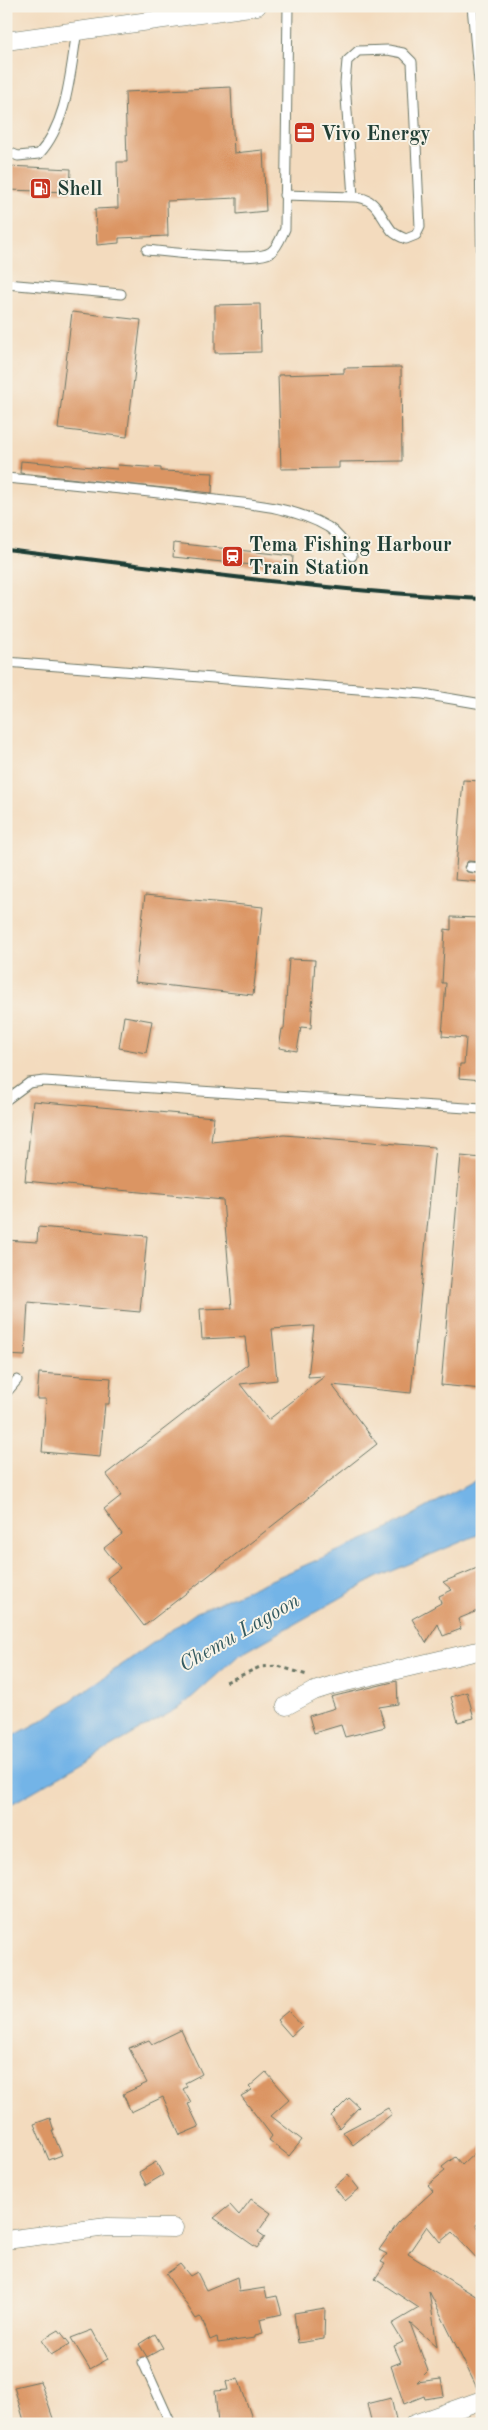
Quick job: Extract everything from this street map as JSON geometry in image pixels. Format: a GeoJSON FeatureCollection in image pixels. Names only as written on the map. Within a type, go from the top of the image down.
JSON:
{"type":"FeatureCollection","features":[{"type":"Feature","properties":{"kind":"street"},"geometry":{"type":"LineString","coordinates":[[6,41],[257,6]]}},
{"type":"Feature","properties":{"kind":"street"},"geometry":{"type":"LineString","coordinates":[[286,1706],[314,1691],[333,1685],[482,1650]]}},
{"type":"Feature","properties":{"kind":"street"},"geometry":{"type":"LineString","coordinates":[[6,2240],[107,2227],[174,2228]]}},
{"type":"Feature","properties":{"kind":"street"},"geometry":{"type":"LineString","coordinates":[[414,2424],[482,2400]]}},
{"type":"Feature","properties":{"kind":"lane"},"geometry":{"type":"LineString","coordinates":[[147,250],[250,257],[270,253],[279,243],[285,229],[288,6]]}},
{"type":"Feature","properties":{"kind":"lane"},"geometry":{"type":"LineString","coordinates":[[472,6],[479,82],[482,285]]}},
{"type":"Feature","properties":{"kind":"lane"},"geometry":{"type":"LineString","coordinates":[[6,151],[18,156],[39,154],[52,140],[65,101],[77,31]]}},
{"type":"Feature","properties":{"kind":"lane"},"geometry":{"type":"LineString","coordinates":[[284,195],[353,197],[362,197],[373,202],[393,232],[406,239],[416,235],[420,227],[412,62],[403,53],[388,50],[358,51],[347,61],[345,83],[353,197]]}},
{"type":"Feature","properties":{"kind":"lane"},"geometry":{"type":"LineString","coordinates":[[6,284],[121,294]]}},
{"type":"Feature","properties":{"kind":"lane"},"geometry":{"type":"LineString","coordinates":[[6,478],[158,492],[298,513],[330,528],[344,542],[352,556]]}},
{"type":"Feature","properties":{"kind":"lane"},"geometry":{"type":"LineString","coordinates":[[6,662],[423,694],[482,704]]}},
{"type":"Feature","properties":{"kind":"lane"},"geometry":{"type":"LineString","coordinates":[[470,867],[482,868]]}},
{"type":"Feature","properties":{"kind":"lane"},"geometry":{"type":"LineString","coordinates":[[6,1100],[29,1083],[44,1081],[482,1109]]}},
{"type":"Feature","properties":{"kind":"lane"},"geometry":{"type":"LineString","coordinates":[[6,1392],[16,1380]]}},
{"type":"Feature","properties":{"kind":"lane"},"geometry":{"type":"LineString","coordinates":[[143,2362],[171,2424]]}},
{"type":"Feature","properties":{"kind":"path"},"geometry":{"type":"LineString","coordinates":[[226,1682],[260,1667],[278,1666],[311,1676]]}},
{"type":"Feature","properties":{"kind":"water","name":"Chemu Lagoon"},"geometry":{"type":"Polygon","coordinates":[[[482,1477],[482,1533],[376,1578],[238,1656],[182,1706],[6,1807],[6,1740],[46,1718],[197,1612],[384,1531],[482,1477]]]}},
{"type":"Feature","properties":{"kind":"building"},"geometry":{"type":"Polygon","coordinates":[[[231,87],[234,153],[263,150],[266,211],[237,214],[237,198],[167,201],[168,236],[119,238],[119,243],[97,245],[95,209],[118,208],[117,162],[127,162],[125,92],[231,87]]]}},
{"type":"Feature","properties":{"kind":"building"},"geometry":{"type":"Polygon","coordinates":[[[8,166],[71,169],[70,192],[7,190],[8,166]]]}},
{"type":"Feature","properties":{"kind":"building"},"geometry":{"type":"Polygon","coordinates":[[[260,304],[261,352],[215,353],[215,305],[260,304]]]}},
{"type":"Feature","properties":{"kind":"building"},"geometry":{"type":"Polygon","coordinates":[[[72,312],[141,320],[127,437],[58,429],[72,312]]]}},
{"type":"Feature","properties":{"kind":"building"},"geometry":{"type":"Polygon","coordinates":[[[401,367],[402,461],[339,462],[339,468],[281,469],[278,375],[344,373],[344,368],[401,367]]]}},
{"type":"Feature","properties":{"kind":"building"},"geometry":{"type":"Polygon","coordinates":[[[21,461],[117,469],[118,465],[161,468],[161,471],[213,473],[212,493],[20,473],[21,461]]]}},
{"type":"Feature","properties":{"kind":"building"},"geometry":{"type":"Polygon","coordinates":[[[174,543],[293,556],[292,569],[173,557],[174,543]]]}},
{"type":"Feature","properties":{"kind":"building"},"geometry":{"type":"Polygon","coordinates":[[[463,780],[482,781],[482,862],[468,861],[464,867],[467,872],[482,874],[482,882],[455,880],[463,780]]]}},
{"type":"Feature","properties":{"kind":"building"},"geometry":{"type":"Polygon","coordinates":[[[145,895],[263,907],[253,995],[135,982],[145,895]]]}},
{"type":"Feature","properties":{"kind":"building"},"geometry":{"type":"Polygon","coordinates":[[[451,917],[482,918],[482,1080],[459,1078],[460,1064],[464,1064],[466,1038],[442,1036],[446,983],[442,983],[445,929],[451,930],[451,917]]]}},
{"type":"Feature","properties":{"kind":"building"},"geometry":{"type":"Polygon","coordinates":[[[289,959],[315,960],[311,1028],[301,1027],[297,1051],[279,1048],[282,1029],[284,1029],[289,959]]]}},
{"type":"Feature","properties":{"kind":"building"},"geometry":{"type":"Polygon","coordinates":[[[124,1016],[152,1021],[146,1053],[119,1048],[124,1016]]]}},
{"type":"Feature","properties":{"kind":"building"},"geometry":{"type":"Polygon","coordinates":[[[33,1101],[214,1117],[211,1142],[284,1135],[435,1147],[411,1393],[332,1385],[377,1444],[144,1626],[107,1578],[120,1568],[104,1548],[122,1534],[104,1509],[122,1495],[106,1474],[248,1364],[245,1337],[202,1339],[200,1309],[232,1308],[223,1200],[25,1181],[33,1101]],[[314,1326],[272,1329],[277,1380],[240,1384],[268,1420],[325,1376],[308,1377],[314,1326]]]}},
{"type":"Feature","properties":{"kind":"building"},"geometry":{"type":"Polygon","coordinates":[[[461,1156],[482,1158],[482,1389],[441,1385],[461,1156]]]}},
{"type":"Feature","properties":{"kind":"building"},"geometry":{"type":"Polygon","coordinates":[[[38,1227],[147,1236],[140,1312],[28,1302],[25,1356],[6,1355],[6,1240],[37,1242],[38,1227]]]}},
{"type":"Feature","properties":{"kind":"building"},"geometry":{"type":"Polygon","coordinates":[[[39,1373],[111,1378],[109,1404],[105,1404],[100,1457],[42,1452],[46,1399],[37,1399],[39,1373]]]}},
{"type":"Feature","properties":{"kind":"building"},"geometry":{"type":"Polygon","coordinates":[[[482,1566],[482,1609],[458,1619],[461,1629],[443,1636],[438,1624],[426,1643],[412,1619],[441,1603],[439,1596],[452,1590],[443,1582],[482,1566]]]}},
{"type":"Feature","properties":{"kind":"building"},"geometry":{"type":"Polygon","coordinates":[[[397,1681],[398,1704],[379,1707],[385,1727],[345,1737],[341,1725],[314,1733],[309,1716],[335,1708],[331,1697],[397,1681]]]}},
{"type":"Feature","properties":{"kind":"building"},"geometry":{"type":"Polygon","coordinates":[[[467,1692],[474,1718],[458,1722],[451,1697],[467,1692]]]}},
{"type":"Feature","properties":{"kind":"building"},"geometry":{"type":"Polygon","coordinates":[[[288,2011],[302,2026],[291,2036],[277,2020],[288,2011]]]}},
{"type":"Feature","properties":{"kind":"building"},"geometry":{"type":"Polygon","coordinates":[[[181,2030],[202,2074],[185,2083],[187,2087],[183,2089],[191,2103],[188,2104],[199,2127],[180,2135],[163,2097],[131,2112],[123,2094],[147,2083],[129,2048],[149,2040],[152,2044],[181,2030]]]}},
{"type":"Feature","properties":{"kind":"building"},"geometry":{"type":"Polygon","coordinates":[[[266,2072],[290,2099],[271,2116],[302,2140],[289,2156],[269,2140],[272,2136],[241,2096],[252,2090],[249,2087],[266,2072]]]}},
{"type":"Feature","properties":{"kind":"building"},"geometry":{"type":"Polygon","coordinates":[[[349,2098],[359,2107],[339,2128],[331,2116],[349,2098]]]}},
{"type":"Feature","properties":{"kind":"building"},"geometry":{"type":"Polygon","coordinates":[[[388,2108],[392,2114],[353,2145],[343,2132],[388,2108]]]}},
{"type":"Feature","properties":{"kind":"building"},"geometry":{"type":"Polygon","coordinates":[[[50,2118],[54,2131],[52,2131],[62,2155],[49,2160],[34,2124],[50,2118]]]}},
{"type":"Feature","properties":{"kind":"building"},"geometry":{"type":"Polygon","coordinates":[[[482,2146],[482,2219],[476,2225],[482,2232],[482,2264],[452,2232],[440,2242],[427,2226],[408,2254],[482,2300],[482,2390],[478,2390],[429,2291],[437,2347],[410,2323],[428,2371],[417,2382],[441,2379],[444,2396],[425,2399],[424,2396],[404,2404],[391,2366],[401,2362],[394,2346],[403,2342],[392,2324],[419,2308],[375,2279],[385,2264],[381,2262],[387,2254],[379,2250],[398,2223],[433,2191],[428,2185],[445,2171],[442,2167],[455,2157],[462,2165],[482,2146]]]}},
{"type":"Feature","properties":{"kind":"building"},"geometry":{"type":"Polygon","coordinates":[[[156,2162],[163,2175],[146,2185],[139,2172],[156,2162]]]}},
{"type":"Feature","properties":{"kind":"building"},"geometry":{"type":"Polygon","coordinates":[[[348,2175],[359,2189],[345,2201],[334,2187],[348,2175]]]}},
{"type":"Feature","properties":{"kind":"building"},"geometry":{"type":"Polygon","coordinates":[[[251,2199],[271,2213],[258,2232],[265,2237],[257,2248],[214,2218],[230,2205],[239,2215],[251,2199]]]}},
{"type":"Feature","properties":{"kind":"building"},"geometry":{"type":"Polygon","coordinates":[[[180,2264],[190,2276],[197,2272],[206,2290],[237,2277],[239,2292],[265,2288],[267,2298],[277,2296],[282,2314],[260,2319],[263,2333],[255,2335],[255,2338],[218,2343],[217,2337],[210,2340],[202,2319],[200,2317],[196,2319],[166,2274],[180,2264]]]}},
{"type":"Feature","properties":{"kind":"building"},"geometry":{"type":"Polygon","coordinates":[[[325,2308],[324,2339],[298,2343],[294,2313],[325,2308]]]}},
{"type":"Feature","properties":{"kind":"building"},"geometry":{"type":"Polygon","coordinates":[[[59,2330],[70,2344],[51,2355],[42,2340],[59,2330]]]}},
{"type":"Feature","properties":{"kind":"building"},"geometry":{"type":"Polygon","coordinates":[[[92,2330],[108,2359],[90,2369],[71,2338],[92,2330]]]}},
{"type":"Feature","properties":{"kind":"building"},"geometry":{"type":"Polygon","coordinates":[[[155,2334],[163,2348],[147,2357],[139,2344],[155,2334]]]}},
{"type":"Feature","properties":{"kind":"building"},"geometry":{"type":"Polygon","coordinates":[[[238,2378],[254,2424],[218,2424],[215,2391],[228,2390],[226,2382],[238,2378]]]}},
{"type":"Feature","properties":{"kind":"building"},"geometry":{"type":"Polygon","coordinates":[[[40,2381],[55,2424],[25,2424],[14,2387],[40,2381]]]}},
{"type":"Feature","properties":{"kind":"building"},"geometry":{"type":"Polygon","coordinates":[[[391,2398],[397,2424],[372,2424],[367,2404],[391,2398]]]}},
{"type":"Feature","properties":{"kind":"railway"},"geometry":{"type":"LineString","coordinates":[[6,549],[303,585],[482,599]]}},
{"type":"Feature","properties":{"kind":"place","name":"Vivo Energy"},"geometry":{"type":"Point","coordinates":[305,133]}},
{"type":"Feature","properties":{"kind":"place","name":"Shell"},"geometry":{"type":"Point","coordinates":[41,188]}},
{"type":"Feature","properties":{"kind":"place","name":"Tema Fishing Harbour Train Station"},"geometry":{"type":"Point","coordinates":[233,556]}}]}
